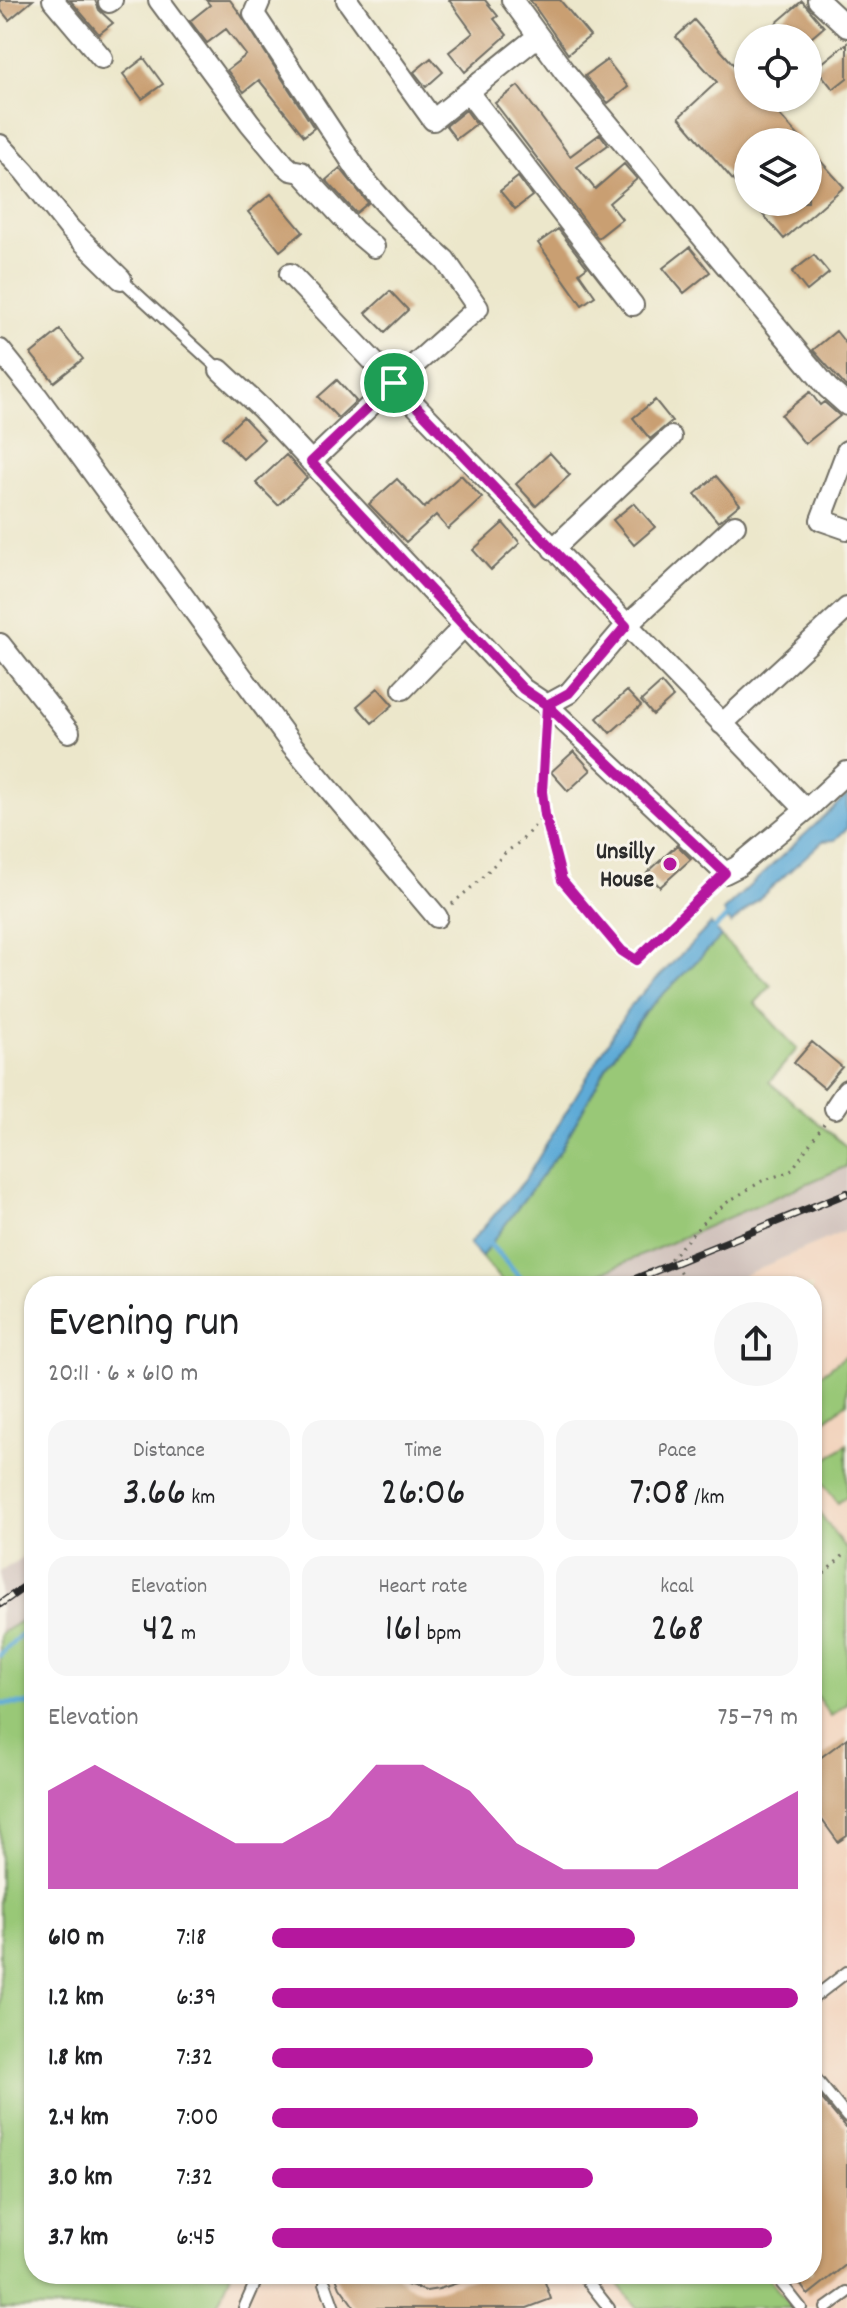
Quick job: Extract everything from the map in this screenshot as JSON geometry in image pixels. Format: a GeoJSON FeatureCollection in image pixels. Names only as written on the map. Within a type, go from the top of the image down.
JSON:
{"type":"FeatureCollection","features":[{"type":"Feature","properties":{"kind":"street"},"geometry":{"type":"LineString","coordinates":[[53,0],[102,58]]}},
{"type":"Feature","properties":{"kind":"street"},"geometry":{"type":"LineString","coordinates":[[159,0],[284,164],[291,170],[301,172],[355,231],[374,247]]}},
{"type":"Feature","properties":{"kind":"street"},"geometry":{"type":"LineString","coordinates":[[260,0],[254,14],[362,177],[398,218],[445,260],[478,308],[311,462]]}},
{"type":"Feature","properties":{"kind":"street"},"geometry":{"type":"LineString","coordinates":[[347,0],[433,120],[538,36]]}},
{"type":"Feature","properties":{"kind":"street"},"geometry":{"type":"LineString","coordinates":[[512,0],[564,71],[807,364],[847,405]]}},
{"type":"Feature","properties":{"kind":"street"},"geometry":{"type":"LineString","coordinates":[[831,4],[847,27]]}},
{"type":"Feature","properties":{"kind":"street"},"geometry":{"type":"LineString","coordinates":[[468,92],[633,305]]}},
{"type":"Feature","properties":{"kind":"street"},"geometry":{"type":"LineString","coordinates":[[0,145],[70,229],[121,279]]}},
{"type":"Feature","properties":{"kind":"street"},"geometry":{"type":"LineString","coordinates":[[290,274],[806,810]]}},
{"type":"Feature","properties":{"kind":"street"},"geometry":{"type":"LineString","coordinates":[[0,350],[37,396],[292,745],[437,917]]}},
{"type":"Feature","properties":{"kind":"street"},"geometry":{"type":"LineString","coordinates":[[220,370],[262,409],[523,689],[547,705],[725,873],[737,867],[806,810],[847,772]]}},
{"type":"Feature","properties":{"kind":"street"},"geometry":{"type":"LineString","coordinates":[[553,549],[671,437]]}},
{"type":"Feature","properties":{"kind":"street"},"geometry":{"type":"LineString","coordinates":[[847,451],[821,520],[847,529]]}},
{"type":"Feature","properties":{"kind":"street"},"geometry":{"type":"LineString","coordinates":[[547,705],[569,693],[626,626],[735,525]]}},
{"type":"Feature","properties":{"kind":"street"},"geometry":{"type":"LineString","coordinates":[[722,724],[847,608]]}},
{"type":"Feature","properties":{"kind":"street"},"geometry":{"type":"LineString","coordinates":[[403,689],[464,626]]}},
{"type":"Feature","properties":{"kind":"street"},"geometry":{"type":"LineString","coordinates":[[0,644],[69,732]]}},
{"type":"Feature","properties":{"kind":"street"},"geometry":{"type":"LineString","coordinates":[[835,1108],[847,1090]]}},
{"type":"Feature","properties":{"kind":"lane"},"geometry":{"type":"LineString","coordinates":[[121,279],[220,370]]}},
{"type":"Feature","properties":{"kind":"lane"},"geometry":{"type":"LineString","coordinates":[[822,1991],[847,1972]]}},
{"type":"Feature","properties":{"kind":"lane"},"geometry":{"type":"LineString","coordinates":[[822,2086],[847,2117]]}},
{"type":"Feature","properties":{"kind":"lane"},"geometry":{"type":"LineString","coordinates":[[244,2308],[255,2284]]}},
{"type":"Feature","properties":{"kind":"lane"},"geometry":{"type":"LineString","coordinates":[[325,2284],[334,2308]]}},
{"type":"Feature","properties":{"kind":"lane"},"geometry":{"type":"LineString","coordinates":[[590,2284],[609,2308]]}},
{"type":"Feature","properties":{"kind":"lane"},"geometry":{"type":"LineString","coordinates":[[782,2284],[801,2308]]}},
{"type":"Feature","properties":{"kind":"lane"},"geometry":{"type":"LineString","coordinates":[[826,2308],[847,2293]]}},
{"type":"Feature","properties":{"kind":"path"},"geometry":{"type":"LineString","coordinates":[[547,705],[542,792],[562,880],[622,951],[636,960],[725,873]]}},
{"type":"Feature","properties":{"kind":"path"},"geometry":{"type":"LineString","coordinates":[[437,917],[481,879],[545,815]]}},
{"type":"Feature","properties":{"kind":"path"},"geometry":{"type":"LineString","coordinates":[[683,1276],[671,1258],[705,1220],[762,1181],[791,1171],[835,1108]]}},
{"type":"Feature","properties":{"kind":"path"},"geometry":{"type":"LineString","coordinates":[[822,1575],[847,1552]]}},
{"type":"Feature","properties":{"kind":"shaded area"},"geometry":{"type":"Polygon","coordinates":[[[847,1166],[847,1230],[742,1276],[594,1276],[847,1166]]]}},
{"type":"Feature","properties":{"kind":"shaded area"},"geometry":{"type":"Polygon","coordinates":[[[847,1230],[847,2308],[0,2308],[24,2284],[822,2284],[822,1276],[742,1276],[847,1230]]]}},
{"type":"Feature","properties":{"kind":"shaded area"},"geometry":{"type":"Polygon","coordinates":[[[24,1556],[24,1619],[0,1634],[0,1572],[24,1556]]]}},
{"type":"Feature","properties":{"kind":"green space"},"geometry":{"type":"Polygon","coordinates":[[[721,937],[771,986],[755,1003],[797,1049],[769,1082],[847,1147],[847,1166],[594,1276],[497,1276],[481,1257],[560,1151],[609,1062],[644,1013],[721,937]]]}},
{"type":"Feature","properties":{"kind":"green space"},"geometry":{"type":"Polygon","coordinates":[[[847,1355],[847,1403],[823,1421],[822,1420],[822,1374],[847,1355]]]}},
{"type":"Feature","properties":{"kind":"green space"},"geometry":{"type":"Polygon","coordinates":[[[847,1444],[847,1496],[838,1503],[822,1482],[822,1463],[847,1444]]]}},
{"type":"Feature","properties":{"kind":"green space"},"geometry":{"type":"Polygon","coordinates":[[[822,1516],[847,1551],[847,1704],[831,1716],[822,1704],[822,1516]]]}},
{"type":"Feature","properties":{"kind":"green space"},"geometry":{"type":"Polygon","coordinates":[[[24,1619],[24,2284],[227,2284],[216,2308],[0,2308],[0,1634],[24,1619]]]}},
{"type":"Feature","properties":{"kind":"green space"},"geometry":{"type":"Polygon","coordinates":[[[618,2284],[773,2284],[792,2308],[637,2308],[618,2284]]]}},
{"type":"Feature","properties":{"kind":"water"},"geometry":{"type":"Polygon","coordinates":[[[847,795],[847,828],[835,840],[823,841],[731,924],[723,911],[847,795]]]}},
{"type":"Feature","properties":{"kind":"water"},"geometry":{"type":"Polygon","coordinates":[[[711,924],[721,937],[644,1013],[609,1062],[560,1151],[481,1257],[469,1244],[525,1180],[630,1006],[711,924]]]}},
{"type":"Feature","properties":{"kind":"building"},"geometry":{"type":"Polygon","coordinates":[[[0,0],[33,0],[9,20],[0,9],[0,0]]]}},
{"type":"Feature","properties":{"kind":"building"},"geometry":{"type":"Polygon","coordinates":[[[70,0],[95,0],[99,10],[113,23],[99,34],[70,0]]]}},
{"type":"Feature","properties":{"kind":"building"},"geometry":{"type":"Polygon","coordinates":[[[206,0],[230,0],[241,15],[314,128],[304,136],[259,80],[244,92],[227,70],[246,55],[226,29],[207,43],[190,21],[210,5],[206,0]]]}},
{"type":"Feature","properties":{"kind":"building"},"geometry":{"type":"Polygon","coordinates":[[[449,0],[485,0],[498,16],[494,19],[507,35],[465,72],[449,52],[473,33],[449,0]]]}},
{"type":"Feature","properties":{"kind":"building"},"geometry":{"type":"Polygon","coordinates":[[[530,0],[560,0],[590,36],[568,54],[530,0]]]}},
{"type":"Feature","properties":{"kind":"building"},"geometry":{"type":"Polygon","coordinates":[[[802,1],[821,24],[775,24],[802,1]]]}},
{"type":"Feature","properties":{"kind":"building"},"geometry":{"type":"Polygon","coordinates":[[[694,20],[734,65],[734,112],[777,112],[791,128],[734,128],[734,182],[679,117],[717,82],[676,37],[694,20]]]}},
{"type":"Feature","properties":{"kind":"building"},"geometry":{"type":"Polygon","coordinates":[[[847,43],[847,78],[833,89],[822,75],[822,63],[847,43]]]}},
{"type":"Feature","properties":{"kind":"building"},"geometry":{"type":"Polygon","coordinates":[[[144,58],[163,84],[142,99],[123,74],[144,58]]]}},
{"type":"Feature","properties":{"kind":"building"},"geometry":{"type":"Polygon","coordinates":[[[431,58],[443,72],[426,87],[414,72],[431,58]]]}},
{"type":"Feature","properties":{"kind":"building"},"geometry":{"type":"Polygon","coordinates":[[[607,60],[628,87],[608,103],[585,76],[607,60]]]}},
{"type":"Feature","properties":{"kind":"building"},"geometry":{"type":"Polygon","coordinates":[[[518,86],[570,156],[600,134],[608,145],[577,167],[595,189],[624,164],[637,179],[609,203],[622,219],[598,238],[495,103],[518,86]]]}},
{"type":"Feature","properties":{"kind":"building"},"geometry":{"type":"Polygon","coordinates":[[[466,110],[476,124],[456,139],[446,126],[466,110]]]}},
{"type":"Feature","properties":{"kind":"building"},"geometry":{"type":"Polygon","coordinates":[[[822,163],[844,187],[822,206],[822,163]]]}},
{"type":"Feature","properties":{"kind":"building"},"geometry":{"type":"Polygon","coordinates":[[[340,168],[368,203],[356,213],[326,180],[340,168]]]}},
{"type":"Feature","properties":{"kind":"building"},"geometry":{"type":"Polygon","coordinates":[[[518,177],[532,196],[515,209],[500,191],[518,177]]]}},
{"type":"Feature","properties":{"kind":"building"},"geometry":{"type":"Polygon","coordinates":[[[271,194],[303,232],[280,251],[248,212],[271,194]]]}},
{"type":"Feature","properties":{"kind":"building"},"geometry":{"type":"Polygon","coordinates":[[[764,216],[811,216],[784,239],[764,216]]]}},
{"type":"Feature","properties":{"kind":"building"},"geometry":{"type":"Polygon","coordinates":[[[558,229],[587,267],[579,273],[595,296],[582,305],[538,243],[558,229]]]}},
{"type":"Feature","properties":{"kind":"building"},"geometry":{"type":"Polygon","coordinates":[[[690,247],[710,272],[684,293],[663,268],[690,247]]]}},
{"type":"Feature","properties":{"kind":"building"},"geometry":{"type":"Polygon","coordinates":[[[814,255],[829,273],[807,291],[792,272],[814,255]]]}},
{"type":"Feature","properties":{"kind":"building"},"geometry":{"type":"Polygon","coordinates":[[[390,291],[408,310],[385,332],[366,313],[390,291]]]}},
{"type":"Feature","properties":{"kind":"building"},"geometry":{"type":"Polygon","coordinates":[[[60,330],[83,359],[54,382],[31,354],[60,330]]]}},
{"type":"Feature","properties":{"kind":"building"},"geometry":{"type":"Polygon","coordinates":[[[836,331],[847,345],[847,388],[813,350],[836,331]]]}},
{"type":"Feature","properties":{"kind":"building"},"geometry":{"type":"Polygon","coordinates":[[[337,380],[356,401],[338,418],[318,397],[337,380]]]}},
{"type":"Feature","properties":{"kind":"building"},"geometry":{"type":"Polygon","coordinates":[[[810,392],[820,405],[824,402],[840,416],[805,444],[781,415],[810,392]]]}},
{"type":"Feature","properties":{"kind":"building"},"geometry":{"type":"Polygon","coordinates":[[[655,400],[672,421],[650,439],[633,418],[655,400]]]}},
{"type":"Feature","properties":{"kind":"building"},"geometry":{"type":"Polygon","coordinates":[[[243,417],[264,439],[243,459],[222,437],[243,417]]]}},
{"type":"Feature","properties":{"kind":"building"},"geometry":{"type":"Polygon","coordinates":[[[550,453],[570,475],[536,506],[516,484],[550,453]]]}},
{"type":"Feature","properties":{"kind":"building"},"geometry":{"type":"Polygon","coordinates":[[[286,455],[307,478],[278,505],[256,483],[286,455]]]}},
{"type":"Feature","properties":{"kind":"building"},"geometry":{"type":"Polygon","coordinates":[[[461,475],[482,498],[448,529],[436,515],[406,542],[369,504],[397,479],[424,508],[461,475]]]}},
{"type":"Feature","properties":{"kind":"building"},"geometry":{"type":"Polygon","coordinates":[[[716,476],[740,504],[718,522],[695,494],[716,476]]]}},
{"type":"Feature","properties":{"kind":"building"},"geometry":{"type":"Polygon","coordinates":[[[634,503],[655,527],[634,545],[613,520],[634,503]]]}},
{"type":"Feature","properties":{"kind":"building"},"geometry":{"type":"Polygon","coordinates":[[[503,523],[520,543],[491,570],[473,550],[503,523]]]}},
{"type":"Feature","properties":{"kind":"building"},"geometry":{"type":"Polygon","coordinates":[[[661,683],[673,697],[653,715],[641,701],[661,683]]]}},
{"type":"Feature","properties":{"kind":"building"},"geometry":{"type":"Polygon","coordinates":[[[378,688],[393,705],[372,723],[357,706],[378,688]]]}},
{"type":"Feature","properties":{"kind":"building"},"geometry":{"type":"Polygon","coordinates":[[[627,691],[641,706],[610,733],[597,718],[627,691]]]}},
{"type":"Feature","properties":{"kind":"building"},"geometry":{"type":"Polygon","coordinates":[[[574,751],[591,770],[568,791],[551,772],[574,751]]]}},
{"type":"Feature","properties":{"kind":"building","name":"Unsilly House"},"geometry":{"type":"Polygon","coordinates":[[[677,845],[691,859],[660,887],[647,873],[677,845]]]}},
{"type":"Feature","properties":{"kind":"building"},"geometry":{"type":"Polygon","coordinates":[[[812,1042],[842,1067],[824,1088],[794,1063],[812,1042]]]}},
{"type":"Feature","properties":{"kind":"building"},"geometry":{"type":"Polygon","coordinates":[[[847,1738],[847,1836],[838,1842],[822,1820],[822,1757],[847,1738]]]}},
{"type":"Feature","properties":{"kind":"building"},"geometry":{"type":"Polygon","coordinates":[[[822,2099],[847,2129],[847,2264],[822,2284],[822,2099]]]}},
{"type":"Feature","properties":{"kind":"building"},"geometry":{"type":"Polygon","coordinates":[[[339,2284],[406,2284],[426,2291],[454,2284],[546,2284],[551,2299],[527,2308],[355,2308],[339,2284]]]}},
{"type":"Feature","properties":{"kind":"building"},"geometry":{"type":"Polygon","coordinates":[[[800,2284],[822,2284],[808,2295],[800,2284]]]}},
{"type":"Feature","properties":{"kind":"waterway"},"geometry":{"type":"LineString","coordinates":[[710,933],[732,912]]}},
{"type":"Feature","properties":{"kind":"waterway"},"geometry":{"type":"LineString","coordinates":[[486,1240],[519,1276]]}},
{"type":"Feature","properties":{"kind":"waterway"},"geometry":{"type":"LineString","coordinates":[[0,1655],[24,1632]]}},
{"type":"Feature","properties":{"kind":"waterway"},"geometry":{"type":"LineString","coordinates":[[0,1704],[24,1704]]}},
{"type":"Feature","properties":{"kind":"railway"},"geometry":{"type":"LineString","coordinates":[[643,1276],[847,1193]]}},
{"type":"Feature","properties":{"kind":"railway"},"geometry":{"type":"LineString","coordinates":[[0,1604],[24,1587]]}},
{"type":"Feature","properties":{"kind":"place","name":"Unsilly House"},"geometry":{"type":"Point","coordinates":[670,864]}},
{"type":"Feature","properties":{"kind":"route"},"geometry":{"type":"LineString","coordinates":[[394,383],[311,462],[523,689],[547,705],[725,873],[636,960],[622,951],[562,880],[542,792],[547,705],[569,693],[626,626],[394,383]]}}]}
